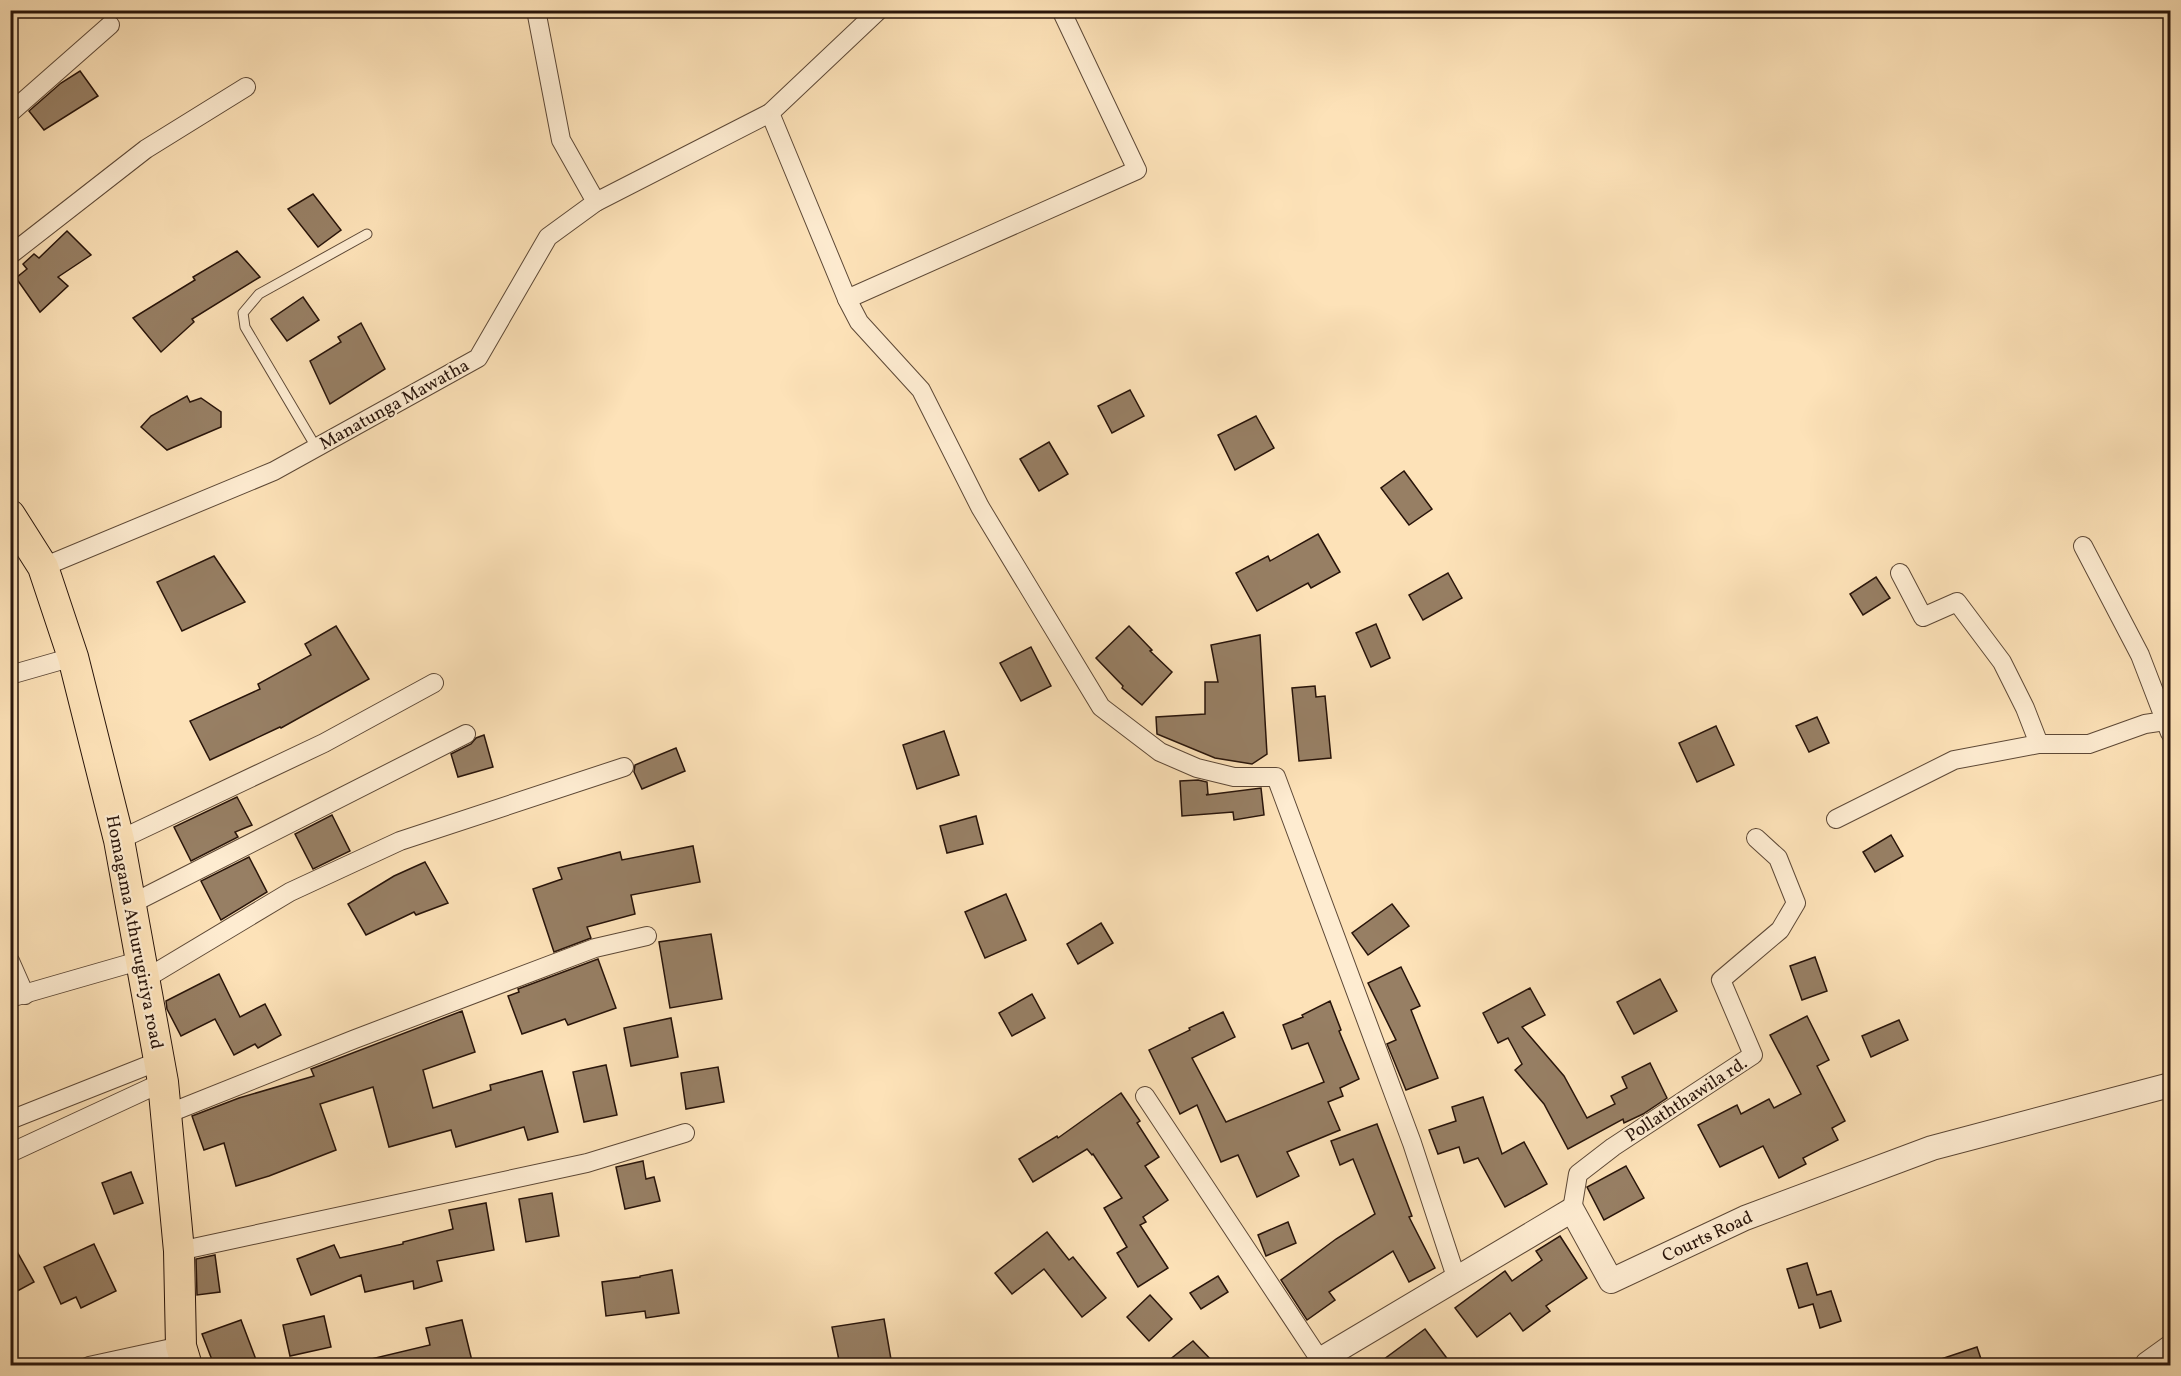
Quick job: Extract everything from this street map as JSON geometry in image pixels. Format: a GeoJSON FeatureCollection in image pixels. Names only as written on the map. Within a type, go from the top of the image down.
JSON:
{"type":"FeatureCollection","features":[{"type":"Feature","properties":{"kind":"main road","name":"Homagama Athurugiriya road"},"geometry":{"type":"LineString","coordinates":[[10,515],[43,567],[73,657],[119,840],[144,969],[167,1114],[179,1251],[184,1356]]}},
{"type":"Feature","properties":{"kind":"street"},"geometry":{"type":"LineString","coordinates":[[536,10],[561,140],[596,202]]}},
{"type":"Feature","properties":{"kind":"street","name":"Manatunga Mawatha"},"geometry":{"type":"LineString","coordinates":[[43,567],[274,471],[478,358],[548,237],[596,202],[770,113],[879,10]]}},
{"type":"Feature","properties":{"kind":"street"},"geometry":{"type":"LineString","coordinates":[[847,299],[1137,170],[1061,10]]}},
{"type":"Feature","properties":{"kind":"street"},"geometry":{"type":"LineString","coordinates":[[10,113],[110,25]]}},
{"type":"Feature","properties":{"kind":"street"},"geometry":{"type":"LineString","coordinates":[[10,255],[146,149],[246,87]]}},
{"type":"Feature","properties":{"kind":"street"},"geometry":{"type":"LineString","coordinates":[[770,113],[847,299],[860,322],[921,390],[980,507],[1101,707],[1160,752],[1197,768],[1234,777],[1276,777],[1412,1143],[1456,1277]]}},
{"type":"Feature","properties":{"kind":"street"},"geometry":{"type":"LineString","coordinates":[[1836,819],[1954,760],[2039,744],[2089,744],[2145,724],[2168,727],[2140,655],[2083,546]]}},
{"type":"Feature","properties":{"kind":"street"},"geometry":{"type":"LineString","coordinates":[[1900,573],[1923,617],[1957,602],[2002,662],[2025,708],[2039,744]]}},
{"type":"Feature","properties":{"kind":"street"},"geometry":{"type":"LineString","coordinates":[[10,675],[73,657]]}},
{"type":"Feature","properties":{"kind":"street"},"geometry":{"type":"LineString","coordinates":[[119,840],[324,743],[434,683]]}},
{"type":"Feature","properties":{"kind":"street"},"geometry":{"type":"LineString","coordinates":[[131,904],[466,734]]}},
{"type":"Feature","properties":{"kind":"street"},"geometry":{"type":"LineString","coordinates":[[10,961],[18,997],[144,969],[291,892],[400,841],[624,767]]}},
{"type":"Feature","properties":{"kind":"street","name":"Pollaththawila rd."},"geometry":{"type":"LineString","coordinates":[[1572,1210],[1578,1174],[1613,1147],[1753,1055],[1721,980],[1780,930],[1796,903],[1778,858],[1756,838]]}},
{"type":"Feature","properties":{"kind":"street"},"geometry":{"type":"LineString","coordinates":[[167,1114],[355,1039],[596,948],[647,936]]}},
{"type":"Feature","properties":{"kind":"street"},"geometry":{"type":"LineString","coordinates":[[10,1120],[161,1072]]}},
{"type":"Feature","properties":{"kind":"street"},"geometry":{"type":"LineString","coordinates":[[10,1153],[161,1072]]}},
{"type":"Feature","properties":{"kind":"street","name":"Courts Road"},"geometry":{"type":"LineString","coordinates":[[1572,1210],[1611,1281],[1745,1218],[1932,1148],[2170,1085]]}},
{"type":"Feature","properties":{"kind":"street"},"geometry":{"type":"LineString","coordinates":[[1145,1096],[1303,1338],[1322,1363],[1456,1277],[1572,1210]]}},
{"type":"Feature","properties":{"kind":"street"},"geometry":{"type":"LineString","coordinates":[[179,1251],[587,1163],[685,1133]]}},
{"type":"Feature","properties":{"kind":"street"},"geometry":{"type":"LineString","coordinates":[[2144,1365],[2170,1344]]}},
{"type":"Feature","properties":{"kind":"street"},"geometry":{"type":"LineString","coordinates":[[89,1365],[184,1356]]}},
{"type":"Feature","properties":{"kind":"lane"},"geometry":{"type":"LineString","coordinates":[[316,447],[245,327],[243,313],[259,294],[367,234]]}},
{"type":"Feature","properties":{"kind":"building"},"geometry":{"type":"Polygon","coordinates":[[[80,71],[98,96],[44,130],[29,111],[61,83],[80,71]]]}},
{"type":"Feature","properties":{"kind":"building"},"geometry":{"type":"Polygon","coordinates":[[[313,194],[341,230],[318,247],[288,209],[313,194]]]}},
{"type":"Feature","properties":{"kind":"building"},"geometry":{"type":"Polygon","coordinates":[[[67,231],[91,255],[58,277],[68,286],[40,312],[16,278],[27,269],[23,264],[34,254],[39,258],[67,231]]]}},
{"type":"Feature","properties":{"kind":"building"},"geometry":{"type":"Polygon","coordinates":[[[237,251],[260,277],[192,319],[194,322],[161,352],[133,318],[195,280],[193,277],[237,251]]]}},
{"type":"Feature","properties":{"kind":"building"},"geometry":{"type":"Polygon","coordinates":[[[303,297],[319,320],[287,341],[271,319],[303,297]]]}},
{"type":"Feature","properties":{"kind":"building"},"geometry":{"type":"Polygon","coordinates":[[[361,323],[385,369],[330,404],[310,361],[341,342],[338,337],[361,323]]]}},
{"type":"Feature","properties":{"kind":"building"},"geometry":{"type":"Polygon","coordinates":[[[1130,390],[1144,416],[1112,433],[1098,406],[1130,390]]]}},
{"type":"Feature","properties":{"kind":"building"},"geometry":{"type":"Polygon","coordinates":[[[187,396],[190,402],[201,398],[221,412],[221,427],[167,450],[141,427],[151,416],[187,396]]]}},
{"type":"Feature","properties":{"kind":"building"},"geometry":{"type":"Polygon","coordinates":[[[1256,416],[1274,448],[1235,470],[1218,435],[1256,416]]]}},
{"type":"Feature","properties":{"kind":"building"},"geometry":{"type":"Polygon","coordinates":[[[1049,442],[1068,474],[1039,491],[1020,459],[1049,442]]]}},
{"type":"Feature","properties":{"kind":"building"},"geometry":{"type":"Polygon","coordinates":[[[1404,471],[1432,509],[1409,525],[1381,488],[1404,471]]]}},
{"type":"Feature","properties":{"kind":"building"},"geometry":{"type":"Polygon","coordinates":[[[1318,534],[1340,572],[1311,588],[1308,583],[1257,611],[1236,573],[1268,556],[1270,561],[1318,534]]]}},
{"type":"Feature","properties":{"kind":"building"},"geometry":{"type":"Polygon","coordinates":[[[214,556],[245,602],[182,631],[157,582],[214,556]]]}},
{"type":"Feature","properties":{"kind":"building"},"geometry":{"type":"Polygon","coordinates":[[[1448,573],[1462,598],[1423,620],[1409,595],[1448,573]]]}},
{"type":"Feature","properties":{"kind":"building"},"geometry":{"type":"Polygon","coordinates":[[[1876,577],[1890,598],[1863,615],[1850,594],[1876,577]]]}},
{"type":"Feature","properties":{"kind":"building"},"geometry":{"type":"Polygon","coordinates":[[[1376,624],[1390,658],[1371,667],[1356,633],[1376,624]]]}},
{"type":"Feature","properties":{"kind":"building"},"geometry":{"type":"Polygon","coordinates":[[[336,626],[369,679],[281,728],[210,760],[190,721],[260,689],[258,684],[311,655],[305,644],[336,626]]]}},
{"type":"Feature","properties":{"kind":"building"},"geometry":{"type":"Polygon","coordinates":[[[1129,626],[1172,672],[1142,705],[1122,688],[1123,686],[1096,658],[1129,626]]]}},
{"type":"Feature","properties":{"kind":"building"},"geometry":{"type":"Polygon","coordinates":[[[1260,635],[1267,754],[1252,764],[1215,758],[1157,734],[1156,717],[1205,714],[1205,682],[1218,682],[1211,645],[1260,635]]]}},
{"type":"Feature","properties":{"kind":"building"},"geometry":{"type":"Polygon","coordinates":[[[1031,647],[1051,686],[1021,701],[1000,663],[1031,647]]]}},
{"type":"Feature","properties":{"kind":"building"},"geometry":{"type":"Polygon","coordinates":[[[1315,686],[1316,697],[1325,696],[1331,758],[1299,761],[1292,688],[1315,686]]]}},
{"type":"Feature","properties":{"kind":"building"},"geometry":{"type":"Polygon","coordinates":[[[1817,717],[1829,743],[1809,752],[1796,726],[1817,717]]]}},
{"type":"Feature","properties":{"kind":"building"},"geometry":{"type":"Polygon","coordinates":[[[1716,726],[1734,765],[1697,782],[1679,743],[1716,726]]]}},
{"type":"Feature","properties":{"kind":"building"},"geometry":{"type":"Polygon","coordinates":[[[944,731],[959,775],[917,789],[903,745],[944,731]]]}},
{"type":"Feature","properties":{"kind":"building"},"geometry":{"type":"Polygon","coordinates":[[[484,735],[493,767],[458,777],[451,754],[484,735]]]}},
{"type":"Feature","properties":{"kind":"building"},"geometry":{"type":"Polygon","coordinates":[[[676,748],[685,771],[642,789],[634,772],[635,765],[676,748]]]}},
{"type":"Feature","properties":{"kind":"building"},"geometry":{"type":"Polygon","coordinates":[[[1180,781],[1207,782],[1208,794],[1206,795],[1261,788],[1264,815],[1234,820],[1233,812],[1182,816],[1180,781]]]}},
{"type":"Feature","properties":{"kind":"building"},"geometry":{"type":"Polygon","coordinates":[[[237,797],[252,825],[235,832],[238,837],[191,861],[174,827],[237,797]]]}},
{"type":"Feature","properties":{"kind":"building"},"geometry":{"type":"Polygon","coordinates":[[[332,815],[350,851],[313,869],[295,834],[332,815]]]}},
{"type":"Feature","properties":{"kind":"building"},"geometry":{"type":"Polygon","coordinates":[[[976,816],[983,844],[947,853],[940,826],[976,816]]]}},
{"type":"Feature","properties":{"kind":"building"},"geometry":{"type":"Polygon","coordinates":[[[1891,835],[1903,856],[1875,872],[1863,852],[1891,835]]]}},
{"type":"Feature","properties":{"kind":"building"},"geometry":{"type":"Polygon","coordinates":[[[693,846],[700,882],[631,895],[635,914],[587,927],[591,938],[554,952],[533,889],[562,879],[558,868],[620,852],[622,860],[693,846]]]}},
{"type":"Feature","properties":{"kind":"building"},"geometry":{"type":"Polygon","coordinates":[[[249,857],[267,892],[221,920],[201,881],[249,857]]]}},
{"type":"Feature","properties":{"kind":"building"},"geometry":{"type":"Polygon","coordinates":[[[425,862],[448,903],[416,915],[414,912],[366,935],[348,904],[394,876],[425,862]]]}},
{"type":"Feature","properties":{"kind":"building"},"geometry":{"type":"Polygon","coordinates":[[[1006,894],[1026,940],[985,958],[965,912],[1006,894]]]}},
{"type":"Feature","properties":{"kind":"building"},"geometry":{"type":"Polygon","coordinates":[[[1392,904],[1409,926],[1368,955],[1352,933],[1392,904]]]}},
{"type":"Feature","properties":{"kind":"building"},"geometry":{"type":"Polygon","coordinates":[[[1101,923],[1113,943],[1078,964],[1067,944],[1101,923]]]}},
{"type":"Feature","properties":{"kind":"building"},"geometry":{"type":"Polygon","coordinates":[[[711,934],[722,999],[670,1008],[659,942],[711,934]]]}},
{"type":"Feature","properties":{"kind":"building"},"geometry":{"type":"Polygon","coordinates":[[[1815,957],[1827,991],[1802,1000],[1790,966],[1815,957]]]}},
{"type":"Feature","properties":{"kind":"building"},"geometry":{"type":"Polygon","coordinates":[[[598,959],[616,1008],[568,1025],[565,1019],[522,1034],[508,996],[519,992],[518,989],[598,959]]]}},
{"type":"Feature","properties":{"kind":"building"},"geometry":{"type":"Polygon","coordinates":[[[1401,967],[1420,1006],[1411,1010],[1438,1078],[1406,1090],[1387,1044],[1396,1040],[1368,983],[1401,967]]]}},
{"type":"Feature","properties":{"kind":"building"},"geometry":{"type":"Polygon","coordinates":[[[219,974],[240,1017],[265,1004],[281,1035],[258,1048],[255,1044],[234,1055],[215,1019],[181,1036],[167,1009],[166,1001],[219,974]]]}},
{"type":"Feature","properties":{"kind":"building"},"geometry":{"type":"Polygon","coordinates":[[[1660,979],[1677,1011],[1634,1034],[1617,1002],[1660,979]]]}},
{"type":"Feature","properties":{"kind":"building"},"geometry":{"type":"Polygon","coordinates":[[[1530,988],[1545,1015],[1522,1027],[1564,1076],[1587,1118],[1615,1104],[1611,1096],[1627,1088],[1622,1077],[1650,1063],[1667,1098],[1643,1114],[1624,1123],[1623,1119],[1568,1149],[1544,1104],[1515,1070],[1522,1064],[1508,1038],[1498,1043],[1483,1013],[1530,988]]]}},
{"type":"Feature","properties":{"kind":"building"},"geometry":{"type":"Polygon","coordinates":[[[1032,994],[1045,1018],[1012,1036],[999,1013],[1032,994]]]}},
{"type":"Feature","properties":{"kind":"building"},"geometry":{"type":"Polygon","coordinates":[[[1330,1001],[1341,1030],[1339,1031],[1359,1079],[1340,1088],[1343,1096],[1328,1102],[1340,1130],[1287,1152],[1299,1176],[1257,1197],[1238,1155],[1221,1162],[1197,1105],[1180,1114],[1149,1050],[1223,1012],[1235,1037],[1192,1058],[1226,1122],[1324,1082],[1308,1043],[1292,1049],[1283,1025],[1303,1017],[1302,1015],[1330,1001]]]}},
{"type":"Feature","properties":{"kind":"building"},"geometry":{"type":"Polygon","coordinates":[[[462,1011],[475,1052],[423,1070],[433,1108],[491,1090],[490,1085],[542,1071],[558,1132],[528,1140],[524,1127],[456,1147],[451,1130],[389,1147],[373,1087],[320,1104],[336,1150],[269,1176],[236,1186],[224,1143],[204,1150],[192,1116],[239,1098],[314,1076],[311,1069],[462,1011]]]}},
{"type":"Feature","properties":{"kind":"building"},"geometry":{"type":"Polygon","coordinates":[[[1807,1016],[1829,1060],[1817,1066],[1845,1121],[1832,1128],[1838,1140],[1803,1158],[1806,1164],[1779,1178],[1763,1146],[1720,1167],[1698,1125],[1737,1105],[1741,1114],[1769,1099],[1774,1108],[1801,1094],[1770,1035],[1807,1016]]]}},
{"type":"Feature","properties":{"kind":"building"},"geometry":{"type":"Polygon","coordinates":[[[671,1018],[678,1057],[631,1066],[624,1028],[671,1018]]]}},
{"type":"Feature","properties":{"kind":"building"},"geometry":{"type":"Polygon","coordinates":[[[1899,1020],[1908,1040],[1871,1057],[1862,1036],[1899,1020]]]}},
{"type":"Feature","properties":{"kind":"building"},"geometry":{"type":"Polygon","coordinates":[[[606,1065],[617,1115],[584,1122],[573,1072],[606,1065]]]}},
{"type":"Feature","properties":{"kind":"building"},"geometry":{"type":"Polygon","coordinates":[[[718,1067],[724,1102],[686,1109],[681,1073],[718,1067]]]}},
{"type":"Feature","properties":{"kind":"building"},"geometry":{"type":"Polygon","coordinates":[[[1121,1093],[1140,1121],[1137,1123],[1159,1157],[1145,1166],[1168,1200],[1143,1217],[1146,1222],[1140,1225],[1168,1268],[1138,1287],[1117,1253],[1127,1247],[1104,1208],[1122,1198],[1093,1154],[1087,1149],[1033,1182],[1019,1159],[1057,1136],[1058,1138],[1121,1093]]]}},
{"type":"Feature","properties":{"kind":"building"},"geometry":{"type":"Polygon","coordinates":[[[1483,1097],[1502,1154],[1524,1142],[1547,1184],[1505,1207],[1478,1158],[1464,1163],[1459,1147],[1438,1154],[1429,1130],[1456,1121],[1452,1107],[1483,1097]]]}},
{"type":"Feature","properties":{"kind":"building"},"geometry":{"type":"Polygon","coordinates":[[[1377,1124],[1412,1216],[1409,1217],[1435,1268],[1409,1282],[1393,1251],[1329,1292],[1335,1300],[1307,1320],[1281,1280],[1336,1239],[1375,1214],[1353,1159],[1340,1165],[1331,1141],[1377,1124]]]}},
{"type":"Feature","properties":{"kind":"building"},"geometry":{"type":"Polygon","coordinates":[[[643,1161],[646,1179],[654,1177],[660,1201],[625,1209],[616,1167],[643,1161]]]}},
{"type":"Feature","properties":{"kind":"building"},"geometry":{"type":"Polygon","coordinates":[[[1626,1166],[1644,1198],[1604,1220],[1587,1187],[1626,1166]]]}},
{"type":"Feature","properties":{"kind":"building"},"geometry":{"type":"Polygon","coordinates":[[[131,1172],[143,1203],[114,1214],[102,1183],[131,1172]]]}},
{"type":"Feature","properties":{"kind":"building"},"geometry":{"type":"Polygon","coordinates":[[[552,1193],[559,1236],[526,1242],[519,1199],[552,1193]]]}},
{"type":"Feature","properties":{"kind":"building"},"geometry":{"type":"Polygon","coordinates":[[[486,1203],[494,1250],[437,1261],[442,1281],[414,1289],[413,1281],[365,1292],[361,1275],[311,1295],[297,1259],[334,1245],[340,1258],[403,1244],[403,1242],[453,1229],[449,1210],[486,1203]]]}},
{"type":"Feature","properties":{"kind":"building"},"geometry":{"type":"Polygon","coordinates":[[[1288,1222],[1296,1243],[1266,1256],[1258,1235],[1288,1222]]]}},
{"type":"Feature","properties":{"kind":"building"},"geometry":{"type":"Polygon","coordinates":[[[1047,1232],[1069,1260],[1073,1257],[1106,1298],[1082,1317],[1044,1269],[1012,1294],[995,1273],[1047,1232]]]}},
{"type":"Feature","properties":{"kind":"building"},"geometry":{"type":"Polygon","coordinates":[[[1560,1236],[1587,1278],[1546,1306],[1550,1311],[1523,1331],[1510,1313],[1477,1337],[1455,1308],[1505,1271],[1512,1281],[1542,1260],[1536,1251],[1560,1236]]]}},
{"type":"Feature","properties":{"kind":"building"},"geometry":{"type":"Polygon","coordinates":[[[10,1239],[34,1282],[10,1295],[10,1239]]]}},
{"type":"Feature","properties":{"kind":"building"},"geometry":{"type":"Polygon","coordinates":[[[94,1244],[116,1291],[81,1308],[76,1297],[61,1304],[44,1267],[94,1244]]]}},
{"type":"Feature","properties":{"kind":"building"},"geometry":{"type":"Polygon","coordinates":[[[215,1255],[220,1292],[197,1295],[196,1259],[215,1255]]]}},
{"type":"Feature","properties":{"kind":"building"},"geometry":{"type":"Polygon","coordinates":[[[1807,1263],[1817,1295],[1831,1291],[1841,1321],[1820,1328],[1813,1304],[1799,1308],[1787,1269],[1807,1263]]]}},
{"type":"Feature","properties":{"kind":"building"},"geometry":{"type":"Polygon","coordinates":[[[672,1270],[679,1313],[646,1318],[645,1311],[606,1316],[602,1282],[672,1270]]]}},
{"type":"Feature","properties":{"kind":"building"},"geometry":{"type":"Polygon","coordinates":[[[1218,1276],[1228,1292],[1201,1309],[1190,1293],[1218,1276]]]}},
{"type":"Feature","properties":{"kind":"building"},"geometry":{"type":"Polygon","coordinates":[[[1150,1295],[1172,1319],[1149,1341],[1127,1317],[1150,1295]]]}},
{"type":"Feature","properties":{"kind":"building"},"geometry":{"type":"Polygon","coordinates":[[[324,1316],[331,1347],[290,1356],[283,1325],[324,1316]]]}},
{"type":"Feature","properties":{"kind":"building"},"geometry":{"type":"Polygon","coordinates":[[[884,1319],[892,1365],[840,1365],[832,1327],[884,1319]]]}},
{"type":"Feature","properties":{"kind":"building"},"geometry":{"type":"Polygon","coordinates":[[[241,1320],[258,1365],[214,1365],[202,1334],[241,1320]]]}},
{"type":"Feature","properties":{"kind":"building"},"geometry":{"type":"Polygon","coordinates":[[[462,1320],[473,1365],[372,1365],[371,1359],[430,1345],[426,1328],[462,1320]]]}},
{"type":"Feature","properties":{"kind":"building"},"geometry":{"type":"Polygon","coordinates":[[[1425,1329],[1452,1365],[1376,1365],[1425,1329]]]}},
{"type":"Feature","properties":{"kind":"building"},"geometry":{"type":"Polygon","coordinates":[[[1193,1341],[1216,1365],[1163,1365],[1193,1341]]]}},
{"type":"Feature","properties":{"kind":"building"},"geometry":{"type":"Polygon","coordinates":[[[1977,1347],[1983,1365],[1932,1365],[1932,1362],[1977,1347]]]}}]}
